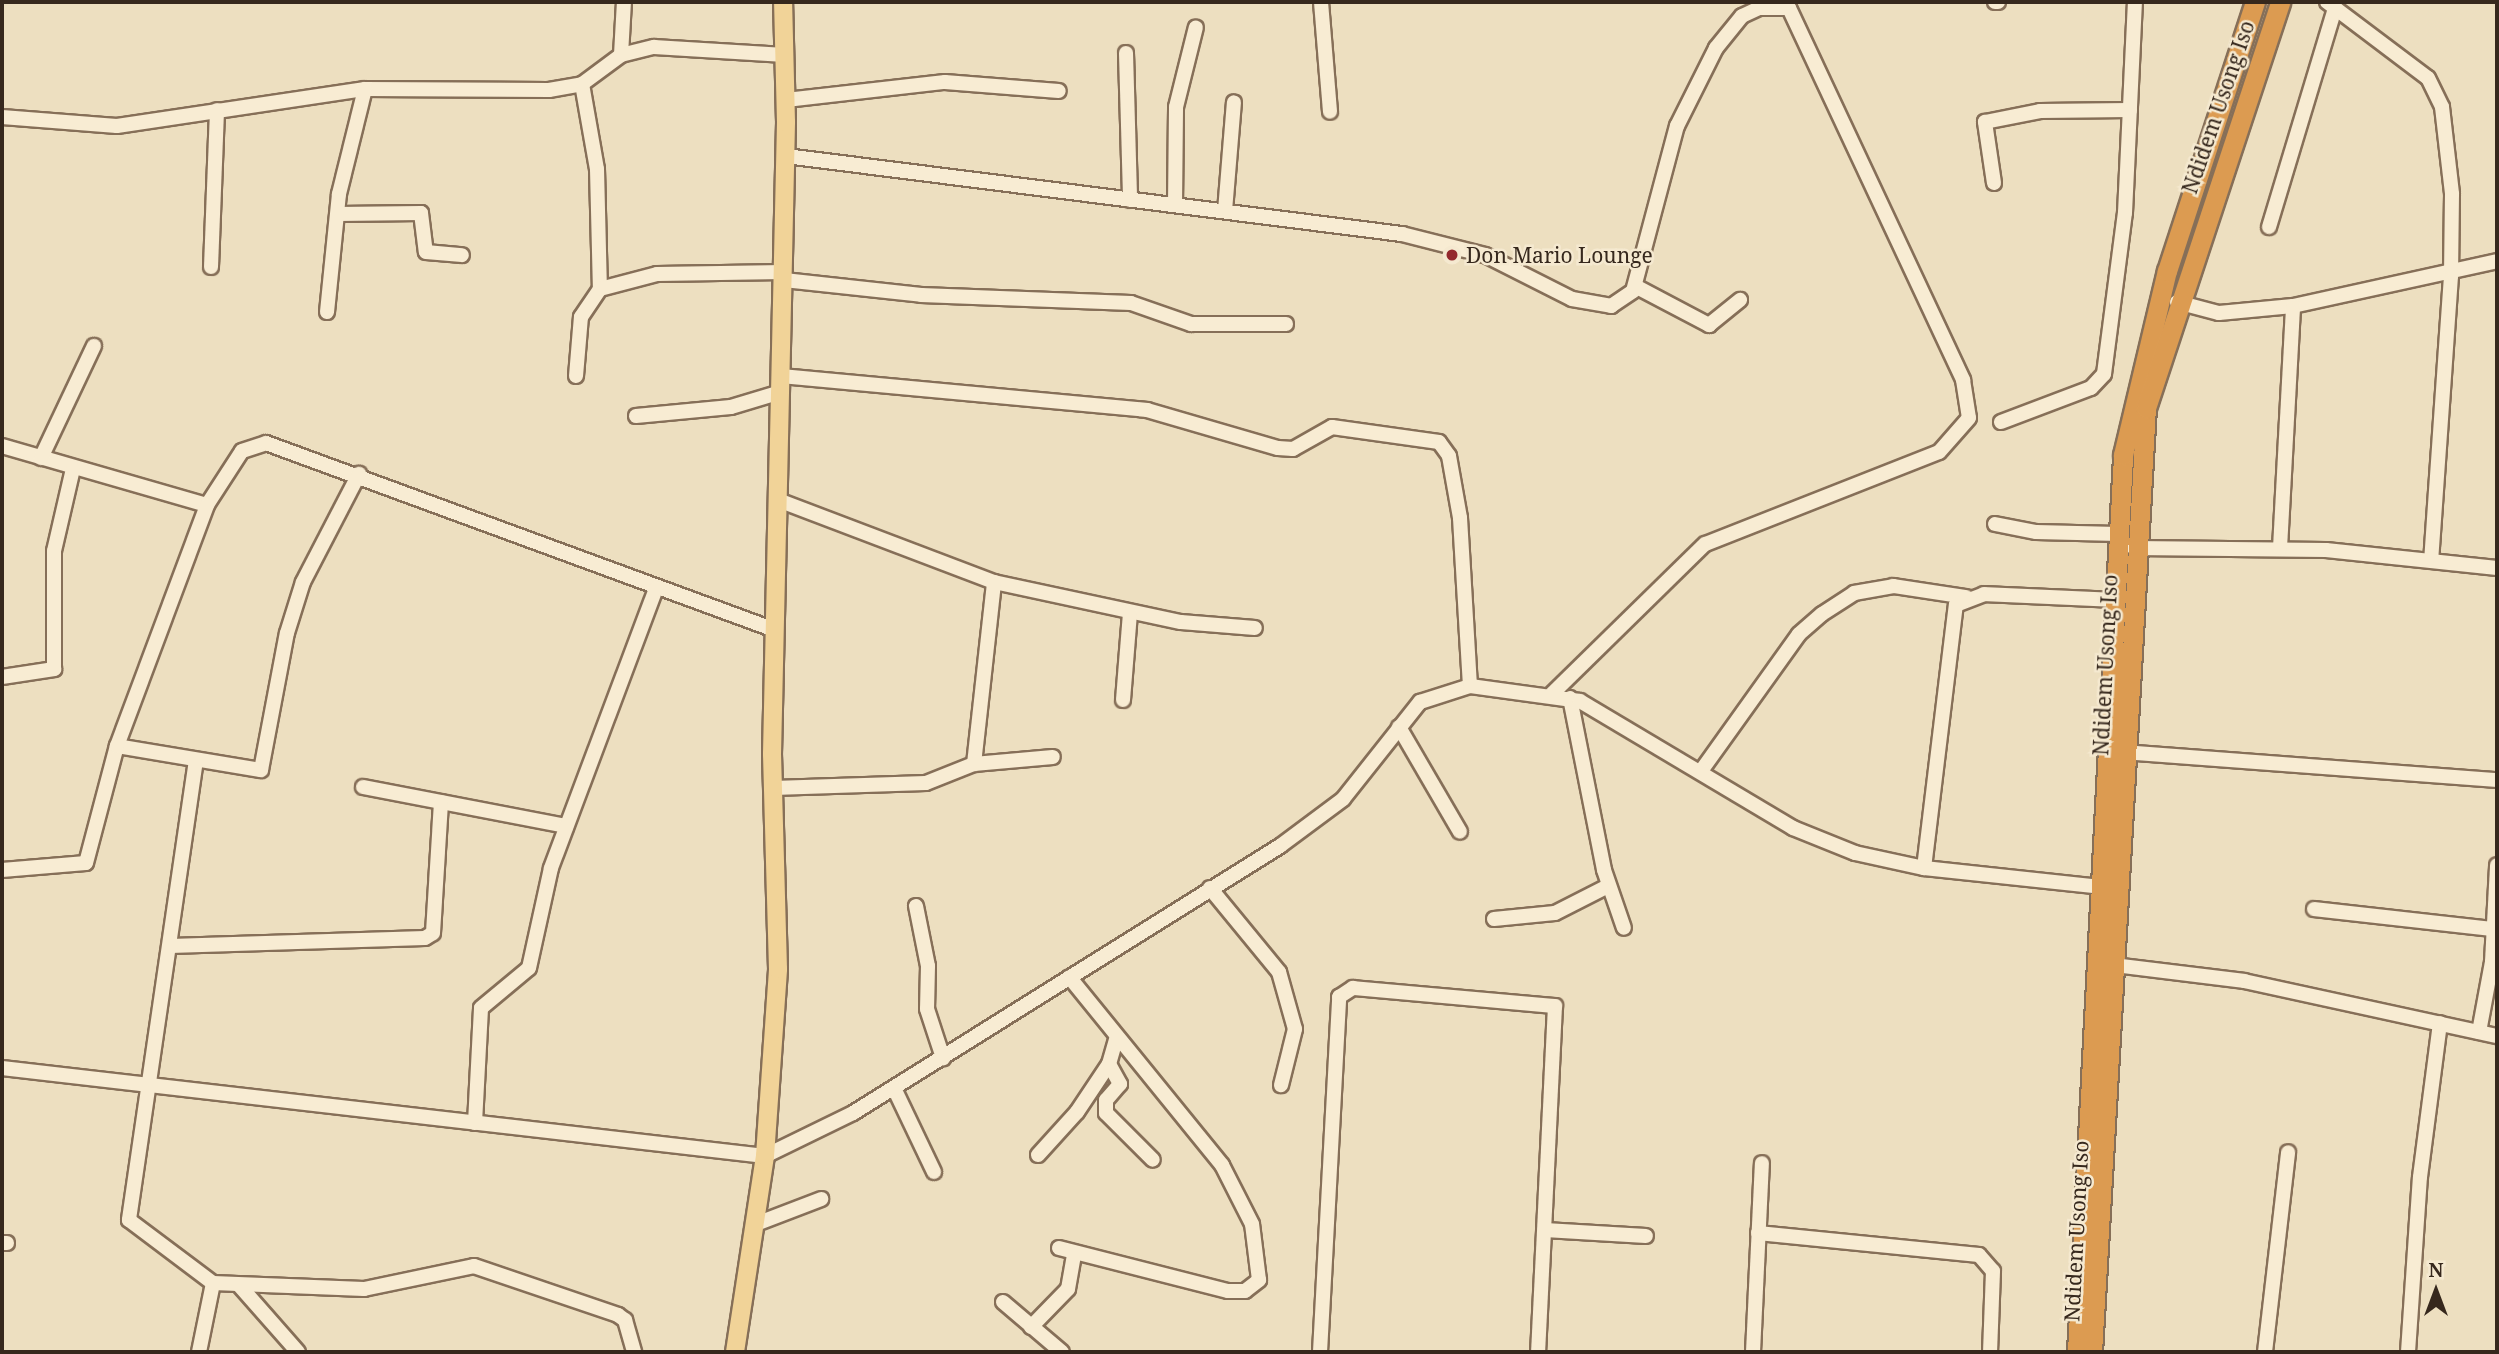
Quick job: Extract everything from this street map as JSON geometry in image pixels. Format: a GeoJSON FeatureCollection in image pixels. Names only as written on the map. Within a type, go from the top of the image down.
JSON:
{"type":"FeatureCollection","features":[{"type":"Feature","properties":{"kind":"highway","name":"Ndidem Usong Iso"},"geometry":{"type":"LineString","coordinates":[[2092,1352],[2114,965],[2110,888],[2118,534],[2136,384],[2255,2]]}},
{"type":"Feature","properties":{"kind":"highway","name":"Ndidem Usong Iso"},"geometry":{"type":"LineString","coordinates":[[2077,1352],[2110,888],[2123,752],[2134,548],[2146,408],[2177,302],[2280,2]]}},
{"type":"Feature","properties":{"kind":"main road"},"geometry":{"type":"LineString","coordinates":[[735,1352],[765,1156],[778,969],[773,788],[786,156],[783,2]]}},
{"type":"Feature","properties":{"kind":"street"},"geometry":{"type":"LineString","coordinates":[[621,55],[624,2]]}},
{"type":"Feature","properties":{"kind":"street"},"geometry":{"type":"LineString","coordinates":[[1321,2],[1330,112]]}},
{"type":"Feature","properties":{"kind":"street"},"geometry":{"type":"LineString","coordinates":[[2001,422],[2091,388],[2104,374],[2125,213],[2135,2]]}},
{"type":"Feature","properties":{"kind":"street"},"geometry":{"type":"LineString","coordinates":[[786,156],[1225,211],[1445,244],[1596,308],[1624,301],[1635,286],[1677,126],[1716,48],[1742,16],[1759,8],[1788,5],[1963,380],[1969,418],[1939,452],[1705,544],[1552,694]]}},
{"type":"Feature","properties":{"kind":"street"},"geometry":{"type":"LineString","coordinates":[[2269,227],[2331,5],[2386,40],[2437,93],[2452,194],[2451,275],[2431,560]]}},
{"type":"Feature","properties":{"kind":"street"},"geometry":{"type":"LineString","coordinates":[[1175,205],[1176,107],[1196,27]]}},
{"type":"Feature","properties":{"kind":"street"},"geometry":{"type":"LineString","coordinates":[[2,117],[117,126],[365,89],[549,90],[582,84],[621,55],[654,47],[785,54]]}},
{"type":"Feature","properties":{"kind":"street"},"geometry":{"type":"LineString","coordinates":[[1126,53],[1130,200]]}},
{"type":"Feature","properties":{"kind":"street"},"geometry":{"type":"LineString","coordinates":[[786,100],[945,82],[1059,91]]}},
{"type":"Feature","properties":{"kind":"street"},"geometry":{"type":"LineString","coordinates":[[576,376],[581,317],[600,289],[597,169],[582,84]]}},
{"type":"Feature","properties":{"kind":"street"},"geometry":{"type":"LineString","coordinates":[[327,312],[338,214],[365,89]]}},
{"type":"Feature","properties":{"kind":"street"},"geometry":{"type":"LineString","coordinates":[[1225,211],[1234,102]]}},
{"type":"Feature","properties":{"kind":"street"},"geometry":{"type":"LineString","coordinates":[[211,267],[217,110]]}},
{"type":"Feature","properties":{"kind":"street"},"geometry":{"type":"LineString","coordinates":[[1994,183],[1984,122],[2040,111],[2130,110]]}},
{"type":"Feature","properties":{"kind":"street"},"geometry":{"type":"LineString","coordinates":[[338,214],[421,213],[426,252],[462,255]]}},
{"type":"Feature","properties":{"kind":"street"},"geometry":{"type":"LineString","coordinates":[[2177,302],[2219,313],[2293,306],[2451,275],[2497,261]]}},
{"type":"Feature","properties":{"kind":"street"},"geometry":{"type":"LineString","coordinates":[[600,289],[657,274],[783,276],[921,295],[1131,303],[1191,324],[1286,324]]}},
{"type":"Feature","properties":{"kind":"street"},"geometry":{"type":"LineString","coordinates":[[1635,286],[1709,325],[1740,300]]}},
{"type":"Feature","properties":{"kind":"street"},"geometry":{"type":"LineString","coordinates":[[2280,548],[2293,306]]}},
{"type":"Feature","properties":{"kind":"street"},"geometry":{"type":"LineString","coordinates":[[41,458],[94,346]]}},
{"type":"Feature","properties":{"kind":"street"},"geometry":{"type":"LineString","coordinates":[[636,416],[731,407],[781,384],[1147,410],[1278,448],[1293,449],[1332,427],[1439,442],[1449,456],[1460,518],[1470,686]]}},
{"type":"Feature","properties":{"kind":"street"},"geometry":{"type":"LineString","coordinates":[[2,870],[86,863],[117,746],[207,505],[242,451],[253,444],[359,474],[656,588],[775,630]]}},
{"type":"Feature","properties":{"kind":"street"},"geometry":{"type":"LineString","coordinates":[[2,446],[73,469],[207,505]]}},
{"type":"Feature","properties":{"kind":"street"},"geometry":{"type":"LineString","coordinates":[[2,677],[54,669],[54,551],[73,469]]}},
{"type":"Feature","properties":{"kind":"street"},"geometry":{"type":"LineString","coordinates":[[117,746],[261,770],[287,633],[303,582],[359,474]]}},
{"type":"Feature","properties":{"kind":"street"},"geometry":{"type":"LineString","coordinates":[[778,500],[994,582],[1130,613],[1255,628]]}},
{"type":"Feature","properties":{"kind":"street"},"geometry":{"type":"LineString","coordinates":[[1995,524],[2036,533],[2118,534]]}},
{"type":"Feature","properties":{"kind":"street"},"geometry":{"type":"LineString","coordinates":[[2134,548],[2280,548],[2497,568]]}},
{"type":"Feature","properties":{"kind":"street"},"geometry":{"type":"LineString","coordinates":[[974,764],[994,582]]}},
{"type":"Feature","properties":{"kind":"street"},"geometry":{"type":"LineString","coordinates":[[1701,771],[1799,634],[1822,614],[1854,593],[1893,586],[1966,597],[2115,600]]}},
{"type":"Feature","properties":{"kind":"street"},"geometry":{"type":"LineString","coordinates":[[475,1123],[481,1008],[529,968],[566,826],[656,588]]}},
{"type":"Feature","properties":{"kind":"street"},"geometry":{"type":"LineString","coordinates":[[1924,868],[1952,617],[1966,597]]}},
{"type":"Feature","properties":{"kind":"street"},"geometry":{"type":"LineString","coordinates":[[1123,700],[1130,613]]}},
{"type":"Feature","properties":{"kind":"street"},"geometry":{"type":"LineString","coordinates":[[2,1068],[765,1156],[817,1135],[1325,815],[1429,695],[1470,686],[1570,698],[1701,771],[1812,838],[1924,868],[2110,888]]}},
{"type":"Feature","properties":{"kind":"street"},"geometry":{"type":"LineString","coordinates":[[1570,698],[1608,886],[1624,928]]}},
{"type":"Feature","properties":{"kind":"street"},"geometry":{"type":"LineString","coordinates":[[1399,727],[1460,832]]}},
{"type":"Feature","properties":{"kind":"street"},"geometry":{"type":"LineString","coordinates":[[2123,752],[2497,780]]}},
{"type":"Feature","properties":{"kind":"street"},"geometry":{"type":"LineString","coordinates":[[773,788],[918,784],[974,764],[1053,757]]}},
{"type":"Feature","properties":{"kind":"street"},"geometry":{"type":"LineString","coordinates":[[196,760],[129,1220],[213,1283],[364,1289],[474,1266],[618,1315],[634,1352]]}},
{"type":"Feature","properties":{"kind":"street"},"geometry":{"type":"LineString","coordinates":[[363,787],[566,826]]}},
{"type":"Feature","properties":{"kind":"street"},"geometry":{"type":"LineString","coordinates":[[170,946],[425,938],[433,933],[441,802]]}},
{"type":"Feature","properties":{"kind":"street"},"geometry":{"type":"LineString","coordinates":[[2479,1032],[2497,865]]}},
{"type":"Feature","properties":{"kind":"street"},"geometry":{"type":"LineString","coordinates":[[1494,919],[1555,914],[1608,886]]}},
{"type":"Feature","properties":{"kind":"street"},"geometry":{"type":"LineString","coordinates":[[1210,888],[1279,972],[1295,1029],[1281,1086]]}},
{"type":"Feature","properties":{"kind":"street"},"geometry":{"type":"LineString","coordinates":[[916,906],[927,957],[927,1009],[943,1058]]}},
{"type":"Feature","properties":{"kind":"street"},"geometry":{"type":"LineString","coordinates":[[2314,909],[2492,929]]}},
{"type":"Feature","properties":{"kind":"street"},"geometry":{"type":"LineString","coordinates":[[2114,965],[2244,981],[2497,1036]]}},
{"type":"Feature","properties":{"kind":"street"},"geometry":{"type":"LineString","coordinates":[[1059,1248],[1074,1254],[1228,1291],[1245,1291],[1259,1280],[1252,1224],[1222,1165],[1116,1040],[1069,976]]}},
{"type":"Feature","properties":{"kind":"street"},"geometry":{"type":"LineString","coordinates":[[1320,1352],[1344,992],[1555,1006],[1538,1352]]}},
{"type":"Feature","properties":{"kind":"street"},"geometry":{"type":"LineString","coordinates":[[2408,1352],[2420,1178],[2441,1023]]}},
{"type":"Feature","properties":{"kind":"street"},"geometry":{"type":"LineString","coordinates":[[1038,1155],[1109,1064],[1116,1040]]}},
{"type":"Feature","properties":{"kind":"street"},"geometry":{"type":"LineString","coordinates":[[1109,1064],[1120,1084],[1106,1100],[1106,1113],[1153,1160]]}},
{"type":"Feature","properties":{"kind":"street"},"geometry":{"type":"LineString","coordinates":[[894,1088],[934,1172]]}},
{"type":"Feature","properties":{"kind":"street"},"geometry":{"type":"LineString","coordinates":[[2265,1352],[2288,1152]]}},
{"type":"Feature","properties":{"kind":"street"},"geometry":{"type":"LineString","coordinates":[[1753,1352],[1762,1163]]}},
{"type":"Feature","properties":{"kind":"street"},"geometry":{"type":"LineString","coordinates":[[756,1224],[821,1199]]}},
{"type":"Feature","properties":{"kind":"street"},"geometry":{"type":"LineString","coordinates":[[1545,1230],[1646,1236]]}},
{"type":"Feature","properties":{"kind":"street"},"geometry":{"type":"LineString","coordinates":[[1758,1233],[1979,1255],[1993,1271],[1990,1352]]}},
{"type":"Feature","properties":{"kind":"street"},"geometry":{"type":"LineString","coordinates":[[1031,1326],[1068,1289],[1074,1254]]}},
{"type":"Feature","properties":{"kind":"street"},"geometry":{"type":"LineString","coordinates":[[199,1352],[213,1283]]}},
{"type":"Feature","properties":{"kind":"street"},"geometry":{"type":"LineString","coordinates":[[239,1285],[298,1352]]}},
{"type":"Feature","properties":{"kind":"street"},"geometry":{"type":"LineString","coordinates":[[1003,1302],[1062,1352]]}},
{"type":"Feature","properties":{"kind":"place","name":"Don Mario Lounge"},"geometry":{"type":"Point","coordinates":[1452,255]}}]}
